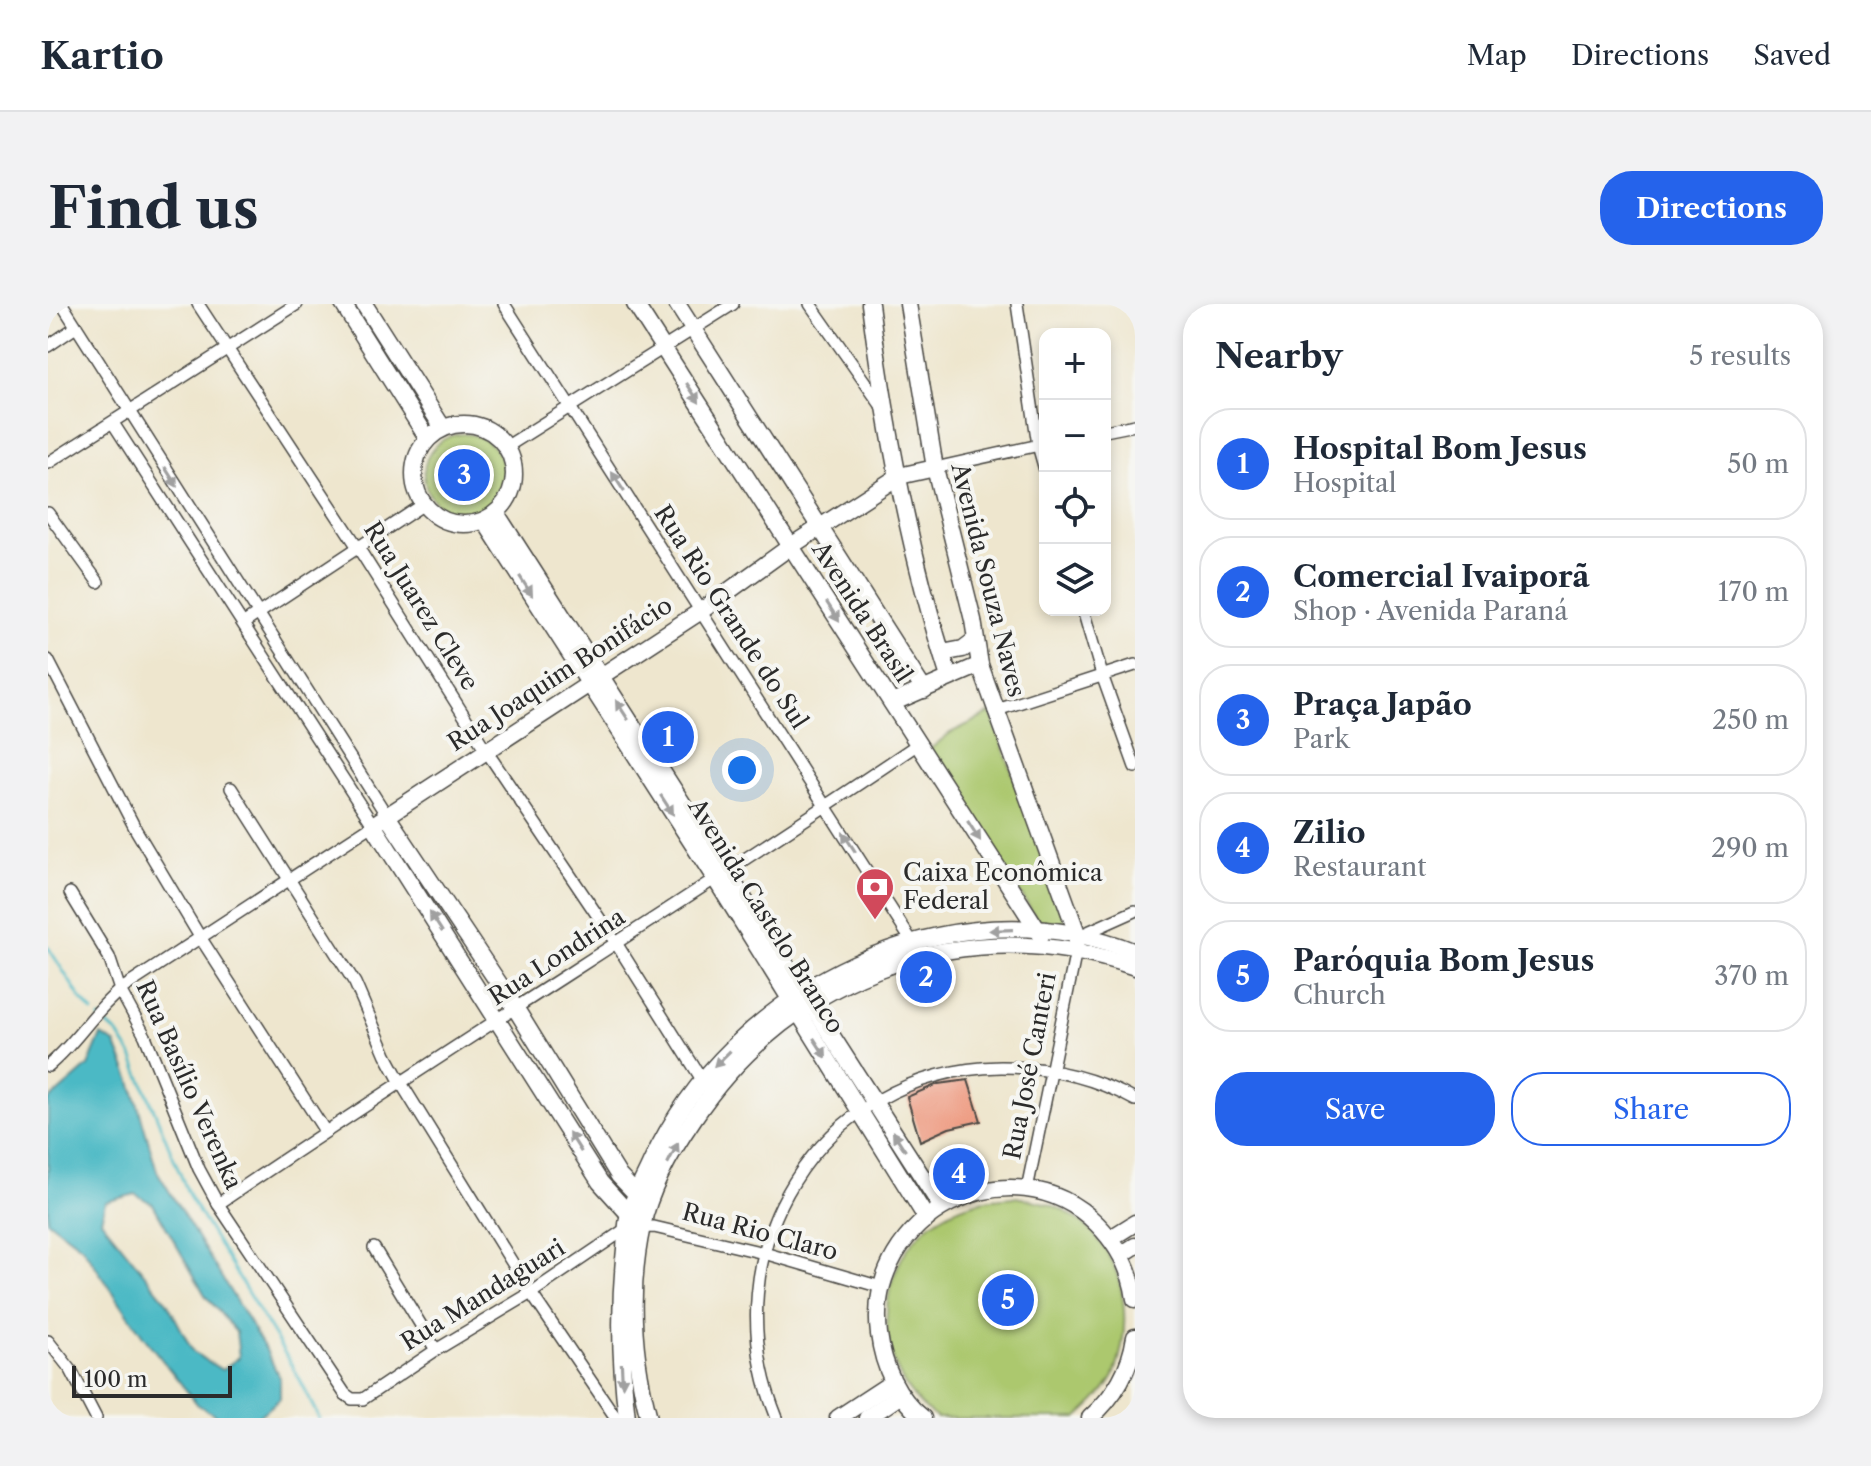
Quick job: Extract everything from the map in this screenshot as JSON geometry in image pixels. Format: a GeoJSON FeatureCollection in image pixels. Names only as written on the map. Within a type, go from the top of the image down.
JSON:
{"type":"FeatureCollection","features":[{"type":"Feature","properties":{"kind":"street"},"geometry":{"type":"LineString","coordinates":[[62,304],[258,615],[499,1021],[600,1182],[638,1214]]}},
{"type":"Feature","properties":{"kind":"street","name":"Rua Juarez Cleve"},"geometry":{"type":"LineString","coordinates":[[198,304],[359,549],[487,752],[616,943],[706,1086]]}},
{"type":"Feature","properties":{"kind":"street"},"geometry":{"type":"LineString","coordinates":[[48,463],[297,304]]}},
{"type":"Feature","properties":{"kind":"street"},"geometry":{"type":"LineString","coordinates":[[343,304],[428,439]]}},
{"type":"Feature","properties":{"kind":"street"},"geometry":{"type":"LineString","coordinates":[[364,304],[443,428]]}},
{"type":"Feature","properties":{"kind":"street","name":"Rua Rio Grande do Sul"},"geometry":{"type":"LineString","coordinates":[[504,304],[916,948]]}},
{"type":"Feature","properties":{"kind":"street","name":"Avenida Brasil"},"geometry":{"type":"LineString","coordinates":[[635,304],[1047,946]]}},
{"type":"Feature","properties":{"kind":"street","name":"Avenida Brasil"},"geometry":{"type":"LineString","coordinates":[[677,304],[924,690]]}},
{"type":"Feature","properties":{"kind":"street"},"geometry":{"type":"LineString","coordinates":[[506,447],[733,304]]}},
{"type":"Feature","properties":{"kind":"street"},"geometry":{"type":"LineString","coordinates":[[810,304],[883,409]]}},
{"type":"Feature","properties":{"kind":"street"},"geometry":{"type":"LineString","coordinates":[[870,304],[883,409],[913,543],[949,677]]}},
{"type":"Feature","properties":{"kind":"street","name":"Avenida Souza Naves"},"geometry":{"type":"LineString","coordinates":[[908,304],[935,468],[973,620],[980,665],[1077,944]]}},
{"type":"Feature","properties":{"kind":"street"},"geometry":{"type":"LineString","coordinates":[[1017,304],[1039,427]]}},
{"type":"Feature","properties":{"kind":"street"},"geometry":{"type":"LineString","coordinates":[[48,346],[76,327]]}},
{"type":"Feature","properties":{"kind":"street"},"geometry":{"type":"LineString","coordinates":[[113,423],[244,623],[380,821],[516,1009],[619,1176],[638,1214],[633,1334],[649,1418]]}},
{"type":"Feature","properties":{"kind":"street"},"geometry":{"type":"LineString","coordinates":[[457,424],[485,428],[506,447],[514,474],[512,489],[506,502],[490,517],[470,524],[456,524],[443,520],[424,504],[415,486],[414,469],[418,453],[428,439],[443,428],[457,424]]}},
{"type":"Feature","properties":{"kind":"street"},"geometry":{"type":"LineString","coordinates":[[1111,430],[1135,425]]}},
{"type":"Feature","properties":{"kind":"street","name":"Rua Joaquim Bonifácio"},"geometry":{"type":"LineString","coordinates":[[48,1066],[79,1036],[100,1007],[120,990],[701,611],[791,546],[899,476],[1039,445]]}},
{"type":"Feature","properties":{"kind":"street"},"geometry":{"type":"LineString","coordinates":[[244,623],[424,504]]}},
{"type":"Feature","properties":{"kind":"street"},"geometry":{"type":"LineString","coordinates":[[48,513],[98,582]]}},
{"type":"Feature","properties":{"kind":"street","name":"Avenida Castelo Branco"},"geometry":{"type":"LineString","coordinates":[[490,517],[867,1106],[941,1206]]}},
{"type":"Feature","properties":{"kind":"street"},"geometry":{"type":"LineString","coordinates":[[1085,616],[1135,767]]}},
{"type":"Feature","properties":{"kind":"street"},"geometry":{"type":"LineString","coordinates":[[942,653],[963,649],[975,640]]}},
{"type":"Feature","properties":{"kind":"street"},"geometry":{"type":"LineString","coordinates":[[48,660],[136,830],[200,937],[325,1131]]}},
{"type":"Feature","properties":{"kind":"street"},"geometry":{"type":"LineString","coordinates":[[892,703],[980,665]]}},
{"type":"Feature","properties":{"kind":"street"},"geometry":{"type":"LineString","coordinates":[[994,711],[1135,665]]}},
{"type":"Feature","properties":{"kind":"street","name":"Rua Londrina"},"geometry":{"type":"LineString","coordinates":[[218,1204],[325,1131],[827,807],[918,744]]}},
{"type":"Feature","properties":{"kind":"street"},"geometry":{"type":"LineString","coordinates":[[231,788],[355,983],[401,1083],[531,1293],[616,1418]]}},
{"type":"Feature","properties":{"kind":"street","name":"Rua Basílio Verenka"},"geometry":{"type":"LineString","coordinates":[[70,893],[109,957],[120,990],[145,1036],[199,1169],[218,1204],[345,1394],[352,1399],[363,1399]]}},
{"type":"Feature","properties":{"kind":"street"},"geometry":{"type":"LineString","coordinates":[[1077,944],[1135,911]]}},
{"type":"Feature","properties":{"kind":"street"},"geometry":{"type":"LineString","coordinates":[[627,1418],[620,1336],[621,1285],[638,1214],[706,1086],[800,1002],[885,966],[916,948],[974,931],[1036,928],[1135,967]]}},
{"type":"Feature","properties":{"kind":"street"},"geometry":{"type":"LineString","coordinates":[[916,948],[1077,944],[1135,952]]}},
{"type":"Feature","properties":{"kind":"street","name":"Rua José Canteri"},"geometry":{"type":"LineString","coordinates":[[1027,1189],[1077,944]]}},
{"type":"Feature","properties":{"kind":"street"},"geometry":{"type":"LineString","coordinates":[[777,1418],[763,1383],[755,1339],[756,1299],[764,1253],[778,1207],[803,1167],[831,1135],[867,1106],[934,1077],[976,1068],[1051,1070],[1119,1091],[1135,1100]]}},
{"type":"Feature","properties":{"kind":"street","name":"Avenida Castelo Branco"},"geometry":{"type":"LineString","coordinates":[[867,1106],[927,1219]]}},
{"type":"Feature","properties":{"kind":"street"},"geometry":{"type":"LineString","coordinates":[[923,1418],[897,1388],[881,1352],[878,1330],[881,1287],[892,1258],[910,1233],[941,1206],[969,1194],[998,1188],[1027,1189],[1059,1198],[1087,1215],[1128,1250],[1135,1299]]}},
{"type":"Feature","properties":{"kind":"street","name":"Rua Rio Claro"},"geometry":{"type":"LineString","coordinates":[[638,1214],[654,1227],[764,1253],[881,1287]]}},
{"type":"Feature","properties":{"kind":"street","name":"Rua Mandaguari"},"geometry":{"type":"LineString","coordinates":[[363,1399],[436,1350],[531,1293],[638,1214]]}},
{"type":"Feature","properties":{"kind":"street"},"geometry":{"type":"LineString","coordinates":[[1111,1238],[1135,1223]]}},
{"type":"Feature","properties":{"kind":"street"},"geometry":{"type":"LineString","coordinates":[[374,1248],[436,1350]]}},
{"type":"Feature","properties":{"kind":"street"},"geometry":{"type":"LineString","coordinates":[[48,1341],[71,1370],[96,1418]]}},
{"type":"Feature","properties":{"kind":"street"},"geometry":{"type":"LineString","coordinates":[[1090,1418],[1104,1406],[1121,1382],[1134,1349]]}},
{"type":"Feature","properties":{"kind":"street"},"geometry":{"type":"LineString","coordinates":[[838,1418],[897,1388]]}},
{"type":"Feature","properties":{"kind":"street"},"geometry":{"type":"LineString","coordinates":[[867,1418],[897,1388]]}},
{"type":"Feature","properties":{"kind":"green space"},"geometry":{"type":"Polygon","coordinates":[[[464,434],[479,437],[492,446],[501,459],[504,474],[501,489],[492,502],[479,511],[464,514],[449,511],[436,502],[427,489],[424,474],[427,459],[436,446],[449,437],[464,434]]]}},
{"type":"Feature","properties":{"kind":"green space"},"geometry":{"type":"Polygon","coordinates":[[[991,713],[1066,923],[1038,921],[929,750],[950,733],[991,713]]]}},
{"type":"Feature","properties":{"kind":"green space"},"geometry":{"type":"Polygon","coordinates":[[[1015,1197],[1049,1204],[1068,1213],[1087,1227],[1113,1264],[1124,1308],[1124,1331],[1114,1376],[1102,1394],[1077,1418],[937,1418],[915,1398],[899,1374],[890,1346],[887,1318],[890,1289],[900,1262],[916,1238],[939,1218],[976,1202],[1015,1197]]]}},
{"type":"Feature","properties":{"kind":"water"},"geometry":{"type":"Polygon","coordinates":[[[101,1035],[115,1043],[130,1078],[157,1171],[267,1352],[280,1379],[280,1399],[256,1418],[221,1418],[198,1405],[143,1336],[82,1247],[48,1221],[48,1101],[88,1066],[101,1035]],[[135,1194],[105,1202],[101,1220],[167,1302],[193,1352],[222,1370],[239,1357],[236,1332],[205,1295],[153,1204],[135,1194]]]}},
{"type":"Feature","properties":{"kind":"building"},"geometry":{"type":"Polygon","coordinates":[[[968,1080],[981,1121],[949,1128],[920,1141],[907,1097],[938,1084],[968,1080]]]}},
{"type":"Feature","properties":{"kind":"waterway"},"geometry":{"type":"LineString","coordinates":[[48,947],[81,999],[93,1012]]}},
{"type":"Feature","properties":{"kind":"waterway"},"geometry":{"type":"LineString","coordinates":[[99,1018],[118,1034],[132,1056],[190,1198],[290,1362],[319,1418]]}},
{"type":"Feature","properties":{"kind":"place","name":"Praça Japão"},"geometry":{"type":"Point","coordinates":[464,475]}},
{"type":"Feature","properties":{"kind":"place","name":"Hospital Bom Jesus"},"geometry":{"type":"Point","coordinates":[668,737]}},
{"type":"Feature","properties":{"kind":"place","name":"Caixa Econômica Federal"},"geometry":{"type":"Point","coordinates":[875,921]}},
{"type":"Feature","properties":{"kind":"place","name":"Comercial Ivaiporã"},"geometry":{"type":"Point","coordinates":[926,977]}},
{"type":"Feature","properties":{"kind":"place","name":"Zilio"},"geometry":{"type":"Point","coordinates":[959,1174]}},
{"type":"Feature","properties":{"kind":"place","name":"Paróquia Bom Jesus"},"geometry":{"type":"Point","coordinates":[1008,1300]}}]}
